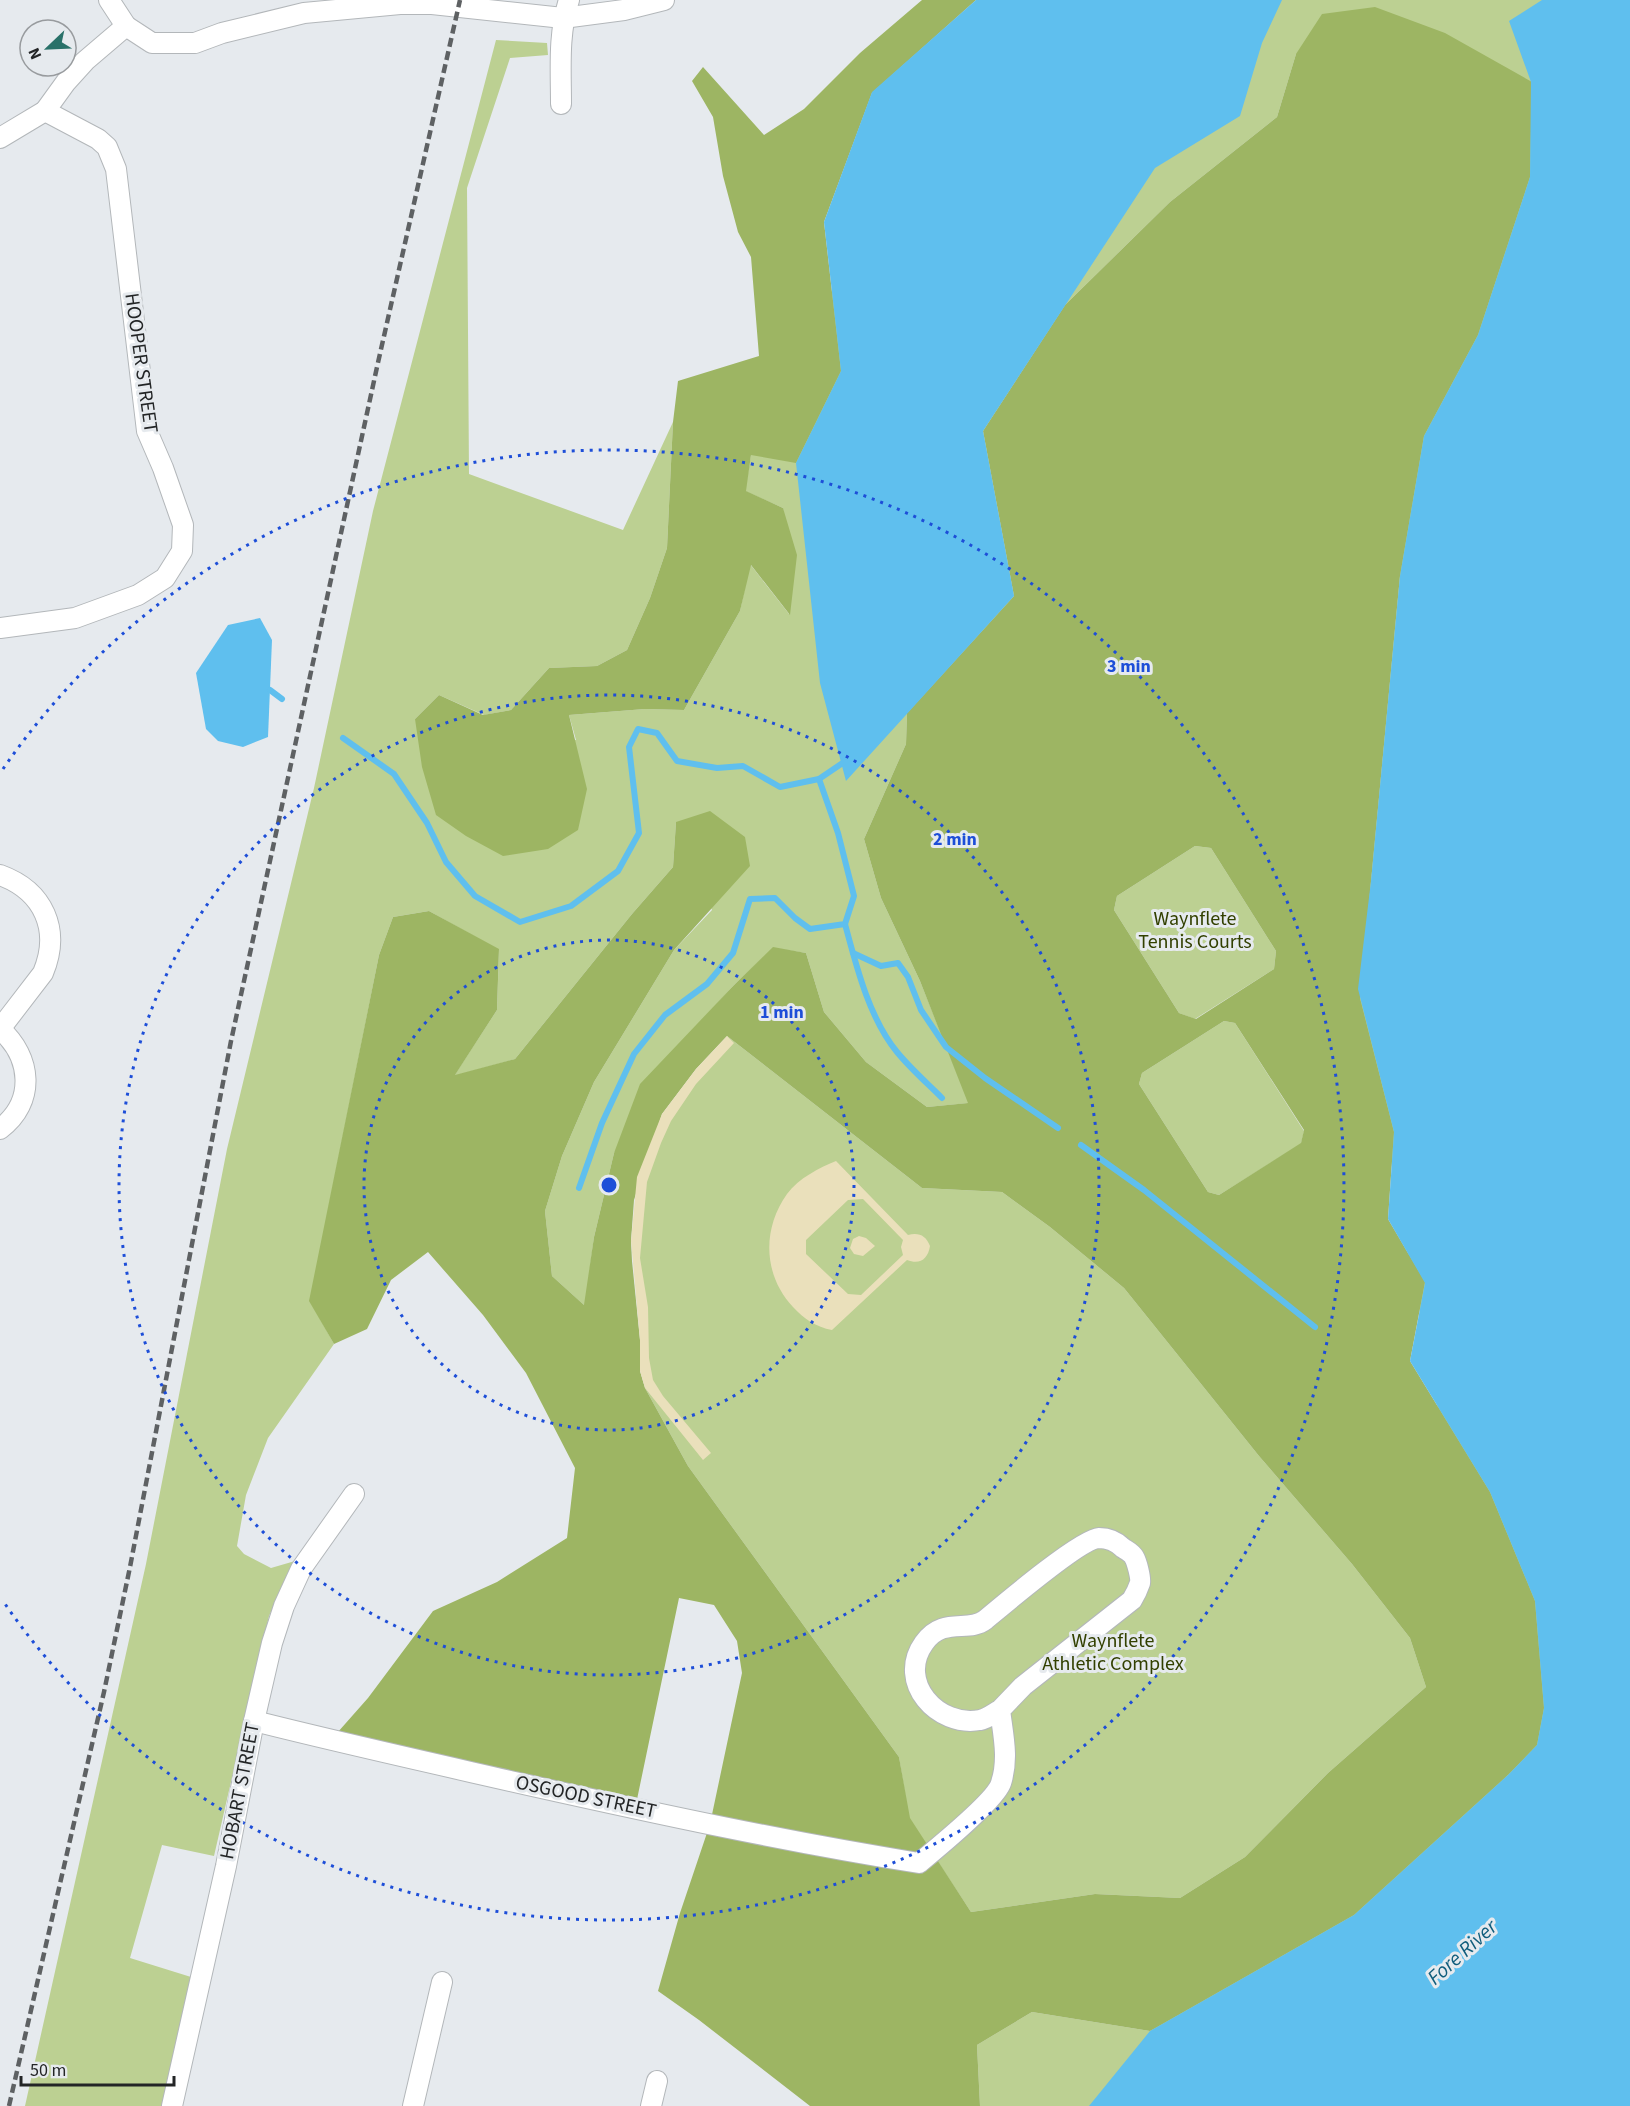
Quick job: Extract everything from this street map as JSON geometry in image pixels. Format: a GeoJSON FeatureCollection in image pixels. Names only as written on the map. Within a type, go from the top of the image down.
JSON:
{"type":"FeatureCollection","features":[{"type":"Feature","properties":{"kind":"street"},"geometry":{"type":"LineString","coordinates":[[109,0],[126,26],[152,43],[195,43],[222,33],[304,12],[400,4],[624,10],[663,0]]}},
{"type":"Feature","properties":{"kind":"street"},"geometry":{"type":"LineString","coordinates":[[561,105],[561,40],[566,9]]}},
{"type":"Feature","properties":{"kind":"street"},"geometry":{"type":"LineString","coordinates":[[0,138],[45,111],[66,81],[126,26]]}},
{"type":"Feature","properties":{"kind":"street","name":"HOOPER STREET"},"geometry":{"type":"LineString","coordinates":[[0,628],[75,618],[138,595],[165,578],[182,551],[183,525],[164,468],[147,432],[116,170],[107,147],[98,139],[45,111]]}},
{"type":"Feature","properties":{"kind":"street"},"geometry":{"type":"LineString","coordinates":[[0,875],[20,884],[36,899],[47,918],[51,940],[48,962],[43,973],[0,1029],[20,1052],[26,1081],[18,1110],[0,1129]]}},
{"type":"Feature","properties":{"kind":"street","name":"HOBART STREET"},"geometry":{"type":"LineString","coordinates":[[172,2106],[226,1866],[254,1721],[272,1643],[284,1606],[301,1569],[354,1494]]}},
{"type":"Feature","properties":{"kind":"street"},"geometry":{"type":"LineString","coordinates":[[1097,1538],[1117,1542],[1133,1556],[1140,1582],[1132,1600],[1023,1686],[1000,1710],[982,1720],[958,1721],[937,1710],[921,1694],[915,1675],[916,1657],[925,1642],[940,1629],[956,1625],[978,1625],[1075,1549],[1097,1538]]}},
{"type":"Feature","properties":{"kind":"street","name":"OSGOOD STREET"},"geometry":{"type":"LineString","coordinates":[[254,1721],[330,1741],[635,1809],[842,1851],[919,1863],[962,1826],[1001,1785],[1006,1758],[1000,1710]]}},
{"type":"Feature","properties":{"kind":"street"},"geometry":{"type":"LineString","coordinates":[[413,2106],[442,1982]]}},
{"type":"Feature","properties":{"kind":"street"},"geometry":{"type":"LineString","coordinates":[[651,2106],[657,2082]]}},
{"type":"Feature","properties":{"kind":"green space"},"geometry":{"type":"Polygon","coordinates":[[[922,0],[976,0],[872,93],[824,222],[841,371],[796,463],[751,455],[746,491],[783,508],[797,555],[790,615],[751,565],[740,611],[684,710],[645,709],[569,715],[587,789],[578,830],[548,849],[503,856],[466,836],[436,815],[422,767],[415,719],[439,695],[483,715],[511,710],[549,668],[597,666],[627,650],[650,598],[667,548],[673,422],[678,381],[759,356],[751,257],[738,232],[723,176],[713,117],[692,81],[703,67],[764,135],[804,109],[860,53],[922,0]]]}},
{"type":"Feature","properties":{"kind":"green space"},"geometry":{"type":"Polygon","coordinates":[[[976,0],[1630,0],[1630,1750],[1254,2106],[980,2106],[977,2045],[1032,2012],[1150,2031],[1508,1775],[1358,989],[1371,881],[1400,576],[1296,54],[1277,117],[1170,202],[1065,305],[983,431],[1014,596],[907,713],[906,744],[864,839],[881,898],[920,981],[969,1103],[927,1107],[866,1062],[824,1012],[806,953],[773,948],[734,985],[689,1034],[614,1153],[594,1237],[585,1306],[552,1276],[545,1211],[562,1156],[594,1082],[674,950],[712,910],[676,822],[673,867],[515,1059],[454,1076],[497,1010],[499,950],[429,911],[393,917],[379,955],[310,1301],[334,1344],[268,1438],[246,1495],[237,1546],[244,1554],[271,1568],[295,1561],[269,1616],[214,1856],[162,1845],[130,1958],[191,1977],[162,2106],[25,2106],[146,1564],[227,1149],[314,788],[373,511],[496,40],[547,43],[548,55],[510,58],[467,188],[469,474],[623,530],[673,422],[667,548],[650,598],[627,650],[597,666],[549,668],[511,710],[484,715],[439,695],[415,719],[576,740],[569,715],[645,709],[684,710],[740,611],[750,564],[789,614],[783,508],[745,491],[751,455],[976,0]]]}},
{"type":"Feature","properties":{"kind":"green space"},"geometry":{"type":"Polygon","coordinates":[[[1375,7],[1445,33],[1532,82],[1530,177],[1478,335],[1424,436],[1400,576],[1360,998],[1394,1132],[1388,1219],[1425,1282],[1410,1361],[1490,1492],[1535,1601],[1544,1708],[1537,1745],[1508,1775],[1354,1915],[1150,2031],[1032,2012],[977,2045],[980,2106],[810,2106],[658,1991],[680,1913],[710,1824],[742,1673],[737,1641],[714,1605],[679,1598],[635,1809],[330,1741],[368,1698],[433,1611],[497,1582],[567,1538],[575,1468],[526,1373],[483,1315],[428,1252],[391,1280],[367,1329],[334,1344],[309,1301],[379,955],[393,917],[429,911],[499,949],[497,1010],[455,1075],[515,1059],[673,867],[676,822],[710,811],[745,837],[750,866],[674,950],[594,1082],[562,1156],[545,1211],[552,1276],[584,1305],[594,1237],[614,1153],[640,1084],[773,947],[806,953],[824,1012],[866,1062],[927,1107],[968,1103],[920,981],[881,898],[864,839],[906,744],[907,713],[1014,596],[983,431],[1065,305],[1170,202],[1277,117],[1296,54],[1322,14],[1375,7]],[[1195,846],[1117,896],[1114,910],[1179,1013],[1196,1019],[1274,969],[1276,951],[1211,848],[1195,846]],[[1224,1021],[1142,1073],[1139,1084],[1208,1192],[1219,1195],[1301,1143],[1304,1130],[1235,1023],[1224,1021]],[[727,1036],[696,1069],[662,1114],[634,1200],[632,1261],[640,1340],[640,1371],[645,1388],[688,1466],[899,1757],[910,1818],[971,1912],[1095,1894],[1180,1898],[1245,1857],[1328,1773],[1426,1687],[1410,1638],[1352,1564],[1259,1456],[1124,1288],[1050,1227],[1002,1192],[922,1188],[727,1036]]]}},
{"type":"Feature","properties":{"kind":"green space","name":"Waynflete Tennis Courts"},"geometry":{"type":"Polygon","coordinates":[[[1195,846],[1211,848],[1276,951],[1274,969],[1195,1019],[1179,1013],[1114,910],[1117,896],[1195,846]]]}},
{"type":"Feature","properties":{"kind":"green space"},"geometry":{"type":"Polygon","coordinates":[[[1224,1021],[1235,1023],[1304,1131],[1301,1144],[1219,1195],[1208,1192],[1139,1084],[1142,1073],[1224,1021]]]}},
{"type":"Feature","properties":{"kind":"green space","name":"Waynflete Athletic Complex"},"geometry":{"type":"Polygon","coordinates":[[[727,1036],[922,1188],[1002,1192],[1050,1227],[1124,1288],[1259,1456],[1352,1564],[1410,1638],[1426,1687],[1328,1773],[1245,1857],[1180,1898],[1095,1894],[971,1912],[909,1818],[899,1757],[688,1466],[645,1388],[636,1291],[646,1152],[727,1036]]]}},
{"type":"Feature","properties":{"kind":"sand"},"geometry":{"type":"Polygon","coordinates":[[[727,1036],[734,1043],[696,1084],[671,1121],[661,1143],[647,1182],[640,1258],[648,1307],[649,1358],[653,1380],[663,1396],[711,1453],[703,1460],[645,1388],[640,1371],[640,1340],[631,1241],[637,1177],[662,1114],[696,1069],[727,1036]]]}},
{"type":"Feature","properties":{"kind":"sand"},"geometry":{"type":"Polygon","coordinates":[[[836,1161],[908,1235],[921,1235],[930,1246],[923,1260],[916,1262],[907,1260],[832,1330],[811,1322],[793,1307],[776,1281],[769,1252],[773,1222],[787,1194],[803,1178],[836,1161]],[[863,1199],[848,1200],[806,1240],[806,1254],[848,1294],[861,1295],[903,1255],[901,1247],[903,1240],[863,1199]]]}},
{"type":"Feature","properties":{"kind":"sand"},"geometry":{"type":"Polygon","coordinates":[[[859,1236],[866,1238],[875,1246],[863,1256],[854,1254],[850,1248],[853,1239],[859,1236]]]}},
{"type":"Feature","properties":{"kind":"water"},"geometry":{"type":"Polygon","coordinates":[[[976,0],[1282,0],[1262,43],[1240,116],[1155,168],[983,431],[1014,596],[846,781],[820,683],[796,463],[841,371],[824,222],[872,92],[976,0]]]}},
{"type":"Feature","properties":{"kind":"water","name":"Fore River"},"geometry":{"type":"Polygon","coordinates":[[[1542,0],[1630,0],[1630,2106],[1089,2106],[1150,2031],[1354,1915],[1508,1775],[1537,1745],[1544,1708],[1535,1601],[1490,1492],[1410,1361],[1425,1283],[1388,1219],[1394,1132],[1358,989],[1371,881],[1400,576],[1424,436],[1478,335],[1530,177],[1531,82],[1509,21],[1542,0]]]}},
{"type":"Feature","properties":{"kind":"water"},"geometry":{"type":"Polygon","coordinates":[[[260,618],[272,640],[268,737],[243,747],[218,741],[206,729],[196,673],[228,625],[260,618]]]}},
{"type":"Feature","properties":{"kind":"waterway"},"geometry":{"type":"LineString","coordinates":[[270,690],[282,699]]}},
{"type":"Feature","properties":{"kind":"waterway"},"geometry":{"type":"LineString","coordinates":[[343,738],[394,774],[427,823],[446,862],[475,896],[520,922],[571,906],[618,871],[639,833],[629,747],[638,729],[657,733],[677,761],[717,768],[743,766],[780,787],[819,779],[847,760]]}},
{"type":"Feature","properties":{"kind":"waterway"},"geometry":{"type":"LineString","coordinates":[[579,1188],[602,1123],[634,1054],[665,1015],[707,984],[733,953],[750,899],[775,898],[810,929],[845,924],[854,896],[838,833],[819,779]]}},
{"type":"Feature","properties":{"kind":"waterway"},"geometry":{"type":"LineString","coordinates":[[845,924],[865,991],[887,1038],[902,1058],[942,1098]]}},
{"type":"Feature","properties":{"kind":"waterway"},"geometry":{"type":"LineString","coordinates":[[853,953],[881,966],[898,963],[908,977],[921,1010],[946,1047],[985,1078],[1058,1128]]}},
{"type":"Feature","properties":{"kind":"waterway"},"geometry":{"type":"LineString","coordinates":[[1081,1145],[1144,1190],[1315,1327]]}},
{"type":"Feature","properties":{"kind":"railway"},"geometry":{"type":"LineString","coordinates":[[9,2106],[104,1692],[231,1041],[377,367],[460,0]]}}]}
